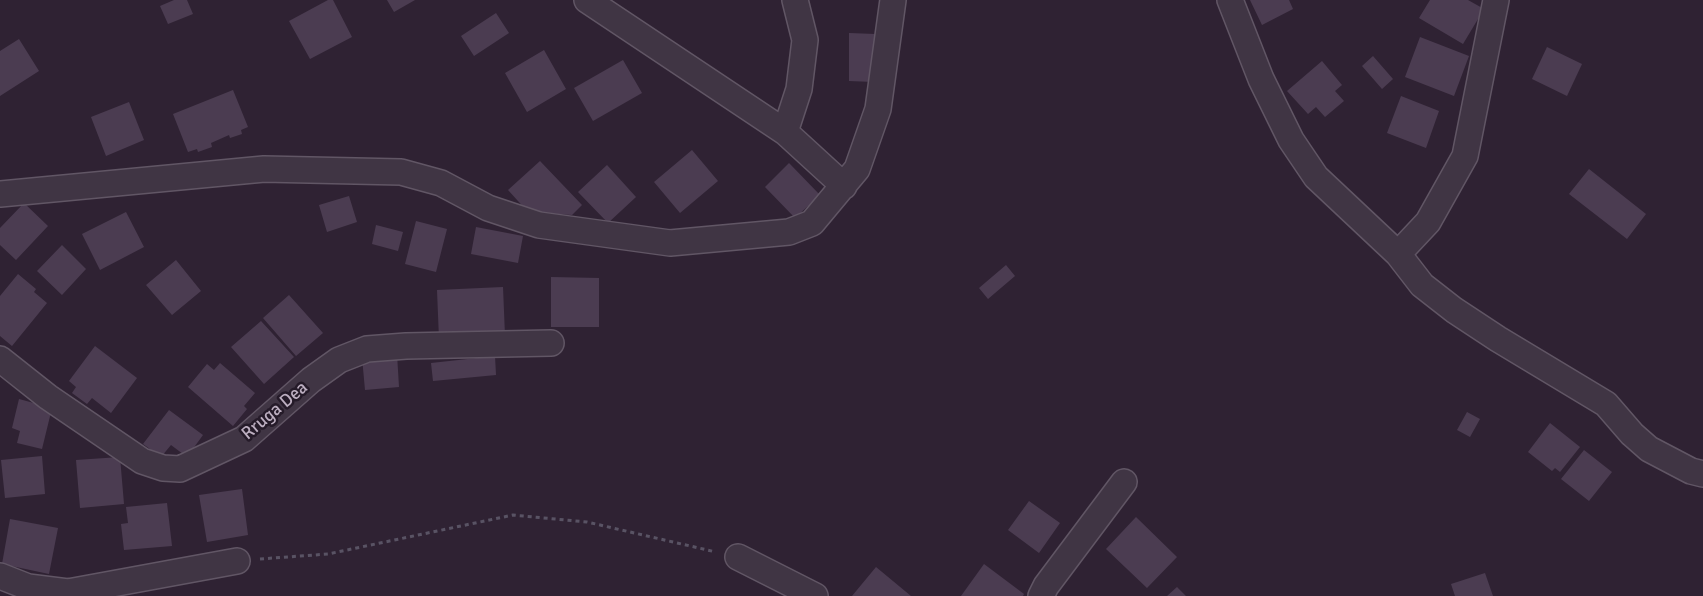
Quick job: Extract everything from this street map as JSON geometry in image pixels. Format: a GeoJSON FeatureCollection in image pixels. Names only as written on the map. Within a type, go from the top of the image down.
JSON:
{"type":"FeatureCollection","features":[{"type":"Feature","properties":{"kind":"street"},"geometry":{"type":"LineString","coordinates":[[587,0],[785,132],[844,186]]}},
{"type":"Feature","properties":{"kind":"street"},"geometry":{"type":"LineString","coordinates":[[785,132],[799,89],[805,40],[795,0]]}},
{"type":"Feature","properties":{"kind":"street"},"geometry":{"type":"LineString","coordinates":[[0,194],[264,169],[401,172],[441,183],[488,208],[538,225],[670,242],[789,232],[812,223],[857,169],[878,109],[893,0]]}},
{"type":"Feature","properties":{"kind":"street"},"geometry":{"type":"LineString","coordinates":[[1230,0],[1261,79],[1296,148],[1316,177],[1398,254],[1422,285],[1454,310],[1606,404],[1632,434],[1649,449],[1691,471],[1703,474]]}},
{"type":"Feature","properties":{"kind":"street"},"geometry":{"type":"LineString","coordinates":[[1398,254],[1428,222],[1465,156],[1496,0]]}},
{"type":"Feature","properties":{"kind":"street","name":"Rruga Dea"},"geometry":{"type":"LineString","coordinates":[[0,359],[48,397],[142,461],[163,468],[180,469],[244,439],[311,380],[339,360],[366,349],[406,346],[551,343]]}},
{"type":"Feature","properties":{"kind":"street"},"geometry":{"type":"LineString","coordinates":[[1041,596],[1046,586],[1124,482]]}},
{"type":"Feature","properties":{"kind":"street"},"geometry":{"type":"LineString","coordinates":[[738,557],[815,596]]}},
{"type":"Feature","properties":{"kind":"street"},"geometry":{"type":"LineString","coordinates":[[0,576],[28,587],[68,592],[237,561]]}},
{"type":"Feature","properties":{"kind":"path"},"geometry":{"type":"LineString","coordinates":[[237,561],[328,554],[513,515],[587,522],[738,557]]}},
{"type":"Feature","properties":{"kind":"building"},"geometry":{"type":"Polygon","coordinates":[[[174,0],[187,0],[193,14],[168,24],[160,6],[174,0]]]}},
{"type":"Feature","properties":{"kind":"building"},"geometry":{"type":"Polygon","coordinates":[[[328,0],[333,0],[352,37],[310,59],[289,21],[328,0]]]}},
{"type":"Feature","properties":{"kind":"building"},"geometry":{"type":"Polygon","coordinates":[[[387,0],[415,0],[394,12],[387,0]]]}},
{"type":"Feature","properties":{"kind":"building"},"geometry":{"type":"Polygon","coordinates":[[[1250,0],[1289,0],[1293,9],[1262,25],[1250,0]]]}},
{"type":"Feature","properties":{"kind":"building"},"geometry":{"type":"Polygon","coordinates":[[[1430,0],[1468,0],[1484,9],[1463,44],[1419,18],[1430,0]]]}},
{"type":"Feature","properties":{"kind":"building"},"geometry":{"type":"Polygon","coordinates":[[[496,13],[509,33],[474,56],[461,36],[496,13]]]}},
{"type":"Feature","properties":{"kind":"building"},"geometry":{"type":"Polygon","coordinates":[[[849,33],[875,34],[874,82],[849,81],[849,33]]]}},
{"type":"Feature","properties":{"kind":"building"},"geometry":{"type":"Polygon","coordinates":[[[1420,37],[1469,56],[1454,96],[1405,77],[1420,37]]]}},
{"type":"Feature","properties":{"kind":"building"},"geometry":{"type":"Polygon","coordinates":[[[19,39],[39,71],[0,96],[0,51],[19,39]]]}},
{"type":"Feature","properties":{"kind":"building"},"geometry":{"type":"Polygon","coordinates":[[[1547,47],[1582,64],[1567,96],[1532,79],[1547,47]]]}},
{"type":"Feature","properties":{"kind":"building"},"geometry":{"type":"Polygon","coordinates":[[[544,50],[566,89],[527,112],[505,73],[544,50]]]}},
{"type":"Feature","properties":{"kind":"building"},"geometry":{"type":"Polygon","coordinates":[[[1373,56],[1393,79],[1382,89],[1362,66],[1373,56]]]}},
{"type":"Feature","properties":{"kind":"building"},"geometry":{"type":"Polygon","coordinates":[[[623,60],[642,93],[593,121],[574,88],[623,60]]]}},
{"type":"Feature","properties":{"kind":"building"},"geometry":{"type":"Polygon","coordinates":[[[1322,61],[1342,85],[1335,91],[1344,101],[1325,117],[1316,107],[1308,114],[1287,91],[1322,61]]]}},
{"type":"Feature","properties":{"kind":"building"},"geometry":{"type":"Polygon","coordinates":[[[233,90],[248,127],[241,130],[242,134],[230,138],[229,135],[211,143],[212,147],[198,152],[197,149],[188,152],[173,114],[233,90]]]}},
{"type":"Feature","properties":{"kind":"building"},"geometry":{"type":"Polygon","coordinates":[[[1401,96],[1439,111],[1426,148],[1387,133],[1401,96]]]}},
{"type":"Feature","properties":{"kind":"building"},"geometry":{"type":"Polygon","coordinates":[[[129,102],[144,140],[106,156],[91,117],[129,102]]]}},
{"type":"Feature","properties":{"kind":"building"},"geometry":{"type":"Polygon","coordinates":[[[692,150],[718,181],[680,213],[654,182],[692,150]]]}},
{"type":"Feature","properties":{"kind":"building"},"geometry":{"type":"Polygon","coordinates":[[[540,161],[582,205],[572,215],[528,212],[508,190],[540,161]]]}},
{"type":"Feature","properties":{"kind":"building"},"geometry":{"type":"Polygon","coordinates":[[[789,163],[820,195],[795,218],[765,187],[789,163]]]}},
{"type":"Feature","properties":{"kind":"building"},"geometry":{"type":"Polygon","coordinates":[[[607,165],[636,197],[608,223],[578,192],[607,165]]]}},
{"type":"Feature","properties":{"kind":"building"},"geometry":{"type":"Polygon","coordinates":[[[1589,169],[1646,214],[1627,239],[1569,194],[1589,169]]]}},
{"type":"Feature","properties":{"kind":"building"},"geometry":{"type":"Polygon","coordinates":[[[349,196],[357,222],[327,232],[319,205],[349,196]]]}},
{"type":"Feature","properties":{"kind":"building"},"geometry":{"type":"Polygon","coordinates":[[[24,203],[48,226],[16,260],[0,245],[0,228],[24,203]]]}},
{"type":"Feature","properties":{"kind":"building"},"geometry":{"type":"Polygon","coordinates":[[[126,212],[144,247],[100,270],[82,234],[126,212]]]}},
{"type":"Feature","properties":{"kind":"building"},"geometry":{"type":"Polygon","coordinates":[[[416,221],[447,229],[436,272],[405,264],[416,221]]]}},
{"type":"Feature","properties":{"kind":"building"},"geometry":{"type":"Polygon","coordinates":[[[376,225],[403,232],[398,251],[372,244],[376,225]]]}},
{"type":"Feature","properties":{"kind":"building"},"geometry":{"type":"Polygon","coordinates":[[[476,227],[523,236],[518,263],[471,254],[476,227]]]}},
{"type":"Feature","properties":{"kind":"building"},"geometry":{"type":"Polygon","coordinates":[[[62,245],[86,269],[62,295],[37,271],[62,245]]]}},
{"type":"Feature","properties":{"kind":"building"},"geometry":{"type":"Polygon","coordinates":[[[176,260],[201,291],[172,315],[146,285],[176,260]]]}},
{"type":"Feature","properties":{"kind":"building"},"geometry":{"type":"Polygon","coordinates":[[[1006,265],[1015,276],[988,299],[979,288],[1006,265]]]}},
{"type":"Feature","properties":{"kind":"building"},"geometry":{"type":"Polygon","coordinates":[[[18,274],[36,289],[34,292],[47,303],[12,346],[0,336],[0,296],[18,274]]]}},
{"type":"Feature","properties":{"kind":"building"},"geometry":{"type":"Polygon","coordinates":[[[551,277],[599,278],[599,327],[551,327],[551,277]]]}},
{"type":"Feature","properties":{"kind":"building"},"geometry":{"type":"Polygon","coordinates":[[[503,287],[505,336],[439,339],[437,290],[503,287]]]}},
{"type":"Feature","properties":{"kind":"building"},"geometry":{"type":"Polygon","coordinates":[[[289,295],[323,333],[296,356],[263,318],[289,295]]]}},
{"type":"Feature","properties":{"kind":"building"},"geometry":{"type":"Polygon","coordinates":[[[261,321],[294,357],[264,384],[231,347],[261,321]]]}},
{"type":"Feature","properties":{"kind":"building"},"geometry":{"type":"Polygon","coordinates":[[[95,346],[137,378],[111,413],[92,398],[87,404],[72,393],[76,387],[69,381],[95,346]]]}},
{"type":"Feature","properties":{"kind":"building"},"geometry":{"type":"Polygon","coordinates":[[[397,354],[399,387],[365,390],[362,357],[397,354]]]}},
{"type":"Feature","properties":{"kind":"building"},"geometry":{"type":"Polygon","coordinates":[[[495,356],[496,375],[433,381],[431,363],[495,356]]]}},
{"type":"Feature","properties":{"kind":"building"},"geometry":{"type":"Polygon","coordinates":[[[220,363],[255,393],[244,406],[247,409],[233,426],[188,387],[207,364],[214,370],[220,363]]]}},
{"type":"Feature","properties":{"kind":"building"},"geometry":{"type":"Polygon","coordinates":[[[19,399],[52,408],[42,449],[17,443],[20,431],[12,428],[19,399]]]}},
{"type":"Feature","properties":{"kind":"building"},"geometry":{"type":"Polygon","coordinates":[[[169,410],[203,435],[187,457],[171,445],[161,457],[143,444],[169,410]]]}},
{"type":"Feature","properties":{"kind":"building"},"geometry":{"type":"Polygon","coordinates":[[[1467,412],[1480,419],[1470,437],[1457,430],[1467,412]]]}},
{"type":"Feature","properties":{"kind":"building"},"geometry":{"type":"Polygon","coordinates":[[[1550,423],[1580,447],[1560,472],[1555,468],[1552,471],[1528,452],[1550,423]]]}},
{"type":"Feature","properties":{"kind":"building"},"geometry":{"type":"Polygon","coordinates":[[[1584,450],[1612,472],[1589,501],[1561,479],[1584,450]]]}},
{"type":"Feature","properties":{"kind":"building"},"geometry":{"type":"Polygon","coordinates":[[[42,456],[45,494],[5,498],[1,460],[42,456]]]}},
{"type":"Feature","properties":{"kind":"building"},"geometry":{"type":"Polygon","coordinates":[[[120,457],[124,504],[80,508],[76,460],[120,457]]]}},
{"type":"Feature","properties":{"kind":"building"},"geometry":{"type":"Polygon","coordinates":[[[242,489],[248,535],[207,542],[199,495],[242,489]]]}},
{"type":"Feature","properties":{"kind":"building"},"geometry":{"type":"Polygon","coordinates":[[[1029,501],[1060,523],[1039,553],[1008,530],[1029,501]]]}},
{"type":"Feature","properties":{"kind":"building"},"geometry":{"type":"Polygon","coordinates":[[[167,503],[172,546],[124,550],[121,524],[128,523],[126,507],[167,503]]]}},
{"type":"Feature","properties":{"kind":"building"},"geometry":{"type":"Polygon","coordinates":[[[1136,517],[1177,557],[1147,588],[1106,549],[1136,517]]]}},
{"type":"Feature","properties":{"kind":"building"},"geometry":{"type":"Polygon","coordinates":[[[10,519],[58,528],[49,574],[2,564],[10,519]]]}},
{"type":"Feature","properties":{"kind":"building"},"geometry":{"type":"Polygon","coordinates":[[[984,564],[1024,594],[1023,596],[961,596],[984,564]]]}},
{"type":"Feature","properties":{"kind":"building"},"geometry":{"type":"Polygon","coordinates":[[[876,567],[911,596],[852,596],[876,567]]]}},
{"type":"Feature","properties":{"kind":"building"},"geometry":{"type":"Polygon","coordinates":[[[1485,573],[1493,596],[1455,596],[1451,584],[1485,573]]]}},
{"type":"Feature","properties":{"kind":"building"},"geometry":{"type":"Polygon","coordinates":[[[1177,587],[1186,596],[1167,596],[1177,587]]]}}]}
